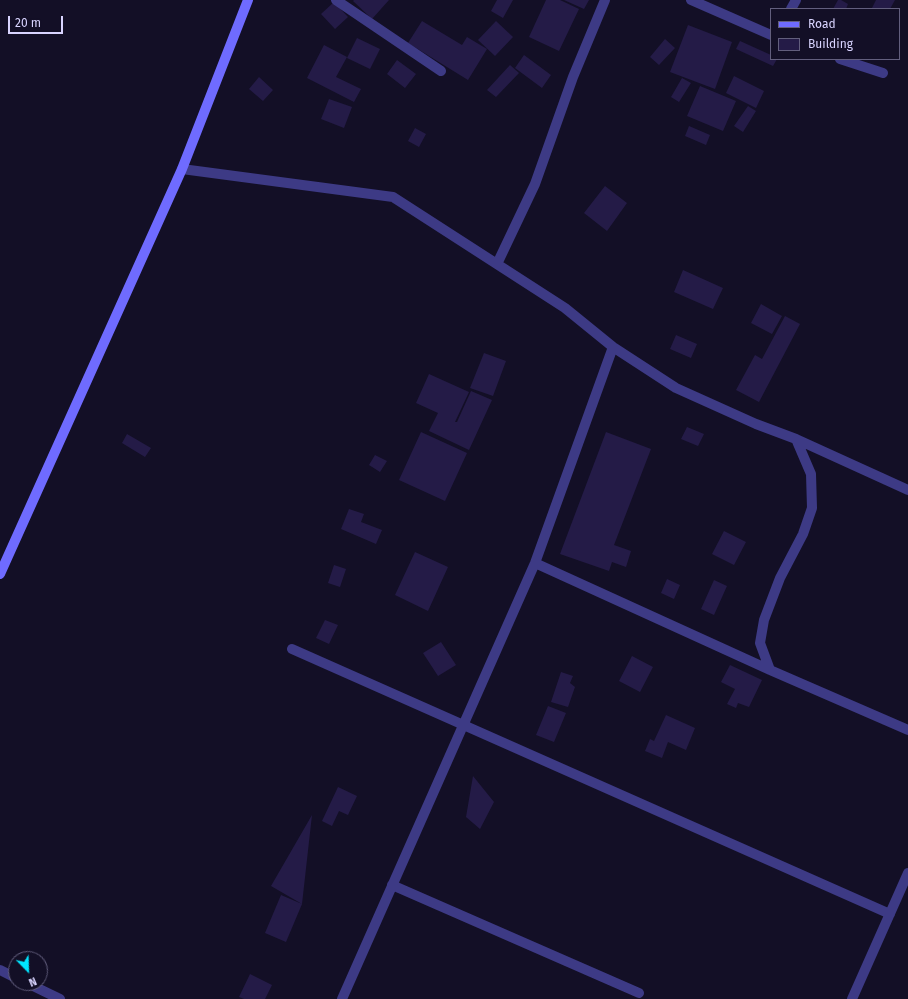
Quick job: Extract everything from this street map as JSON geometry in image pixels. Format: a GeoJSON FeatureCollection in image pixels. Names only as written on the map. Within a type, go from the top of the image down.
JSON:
{"type":"FeatureCollection","features":[{"type":"Feature","properties":{"kind":"street"},"geometry":{"type":"LineString","coordinates":[[0,574],[182,168],[248,0]]}},
{"type":"Feature","properties":{"kind":"street"},"geometry":{"type":"LineString","coordinates":[[336,0],[440,71]]}},
{"type":"Feature","properties":{"kind":"street"},"geometry":{"type":"LineString","coordinates":[[497,264],[535,184],[572,77],[605,0]]}},
{"type":"Feature","properties":{"kind":"street"},"geometry":{"type":"LineString","coordinates":[[692,0],[770,35]]}},
{"type":"Feature","properties":{"kind":"street"},"geometry":{"type":"LineString","coordinates":[[843,60],[883,73]]}},
{"type":"Feature","properties":{"kind":"street"},"geometry":{"type":"LineString","coordinates":[[182,168],[392,197],[565,308],[613,347],[676,388],[756,424],[796,439],[908,490]]}},
{"type":"Feature","properties":{"kind":"street"},"geometry":{"type":"LineString","coordinates":[[342,999],[535,563],[613,347]]}},
{"type":"Feature","properties":{"kind":"street"},"geometry":{"type":"LineString","coordinates":[[770,670],[760,643],[764,620],[780,578],[803,534],[812,508],[811,474],[796,439]]}},
{"type":"Feature","properties":{"kind":"street"},"geometry":{"type":"LineString","coordinates":[[535,563],[770,670],[908,730]]}},
{"type":"Feature","properties":{"kind":"street"},"geometry":{"type":"LineString","coordinates":[[292,649],[890,914]]}},
{"type":"Feature","properties":{"kind":"street"},"geometry":{"type":"LineString","coordinates":[[852,999],[908,873]]}},
{"type":"Feature","properties":{"kind":"street"},"geometry":{"type":"LineString","coordinates":[[392,885],[639,993]]}},
{"type":"Feature","properties":{"kind":"street"},"geometry":{"type":"LineString","coordinates":[[44,991],[60,999]]}},
{"type":"Feature","properties":{"kind":"building"},"geometry":{"type":"Polygon","coordinates":[[[389,0],[372,19],[353,1],[389,0]]]}},
{"type":"Feature","properties":{"kind":"building"},"geometry":{"type":"Polygon","coordinates":[[[497,0],[513,0],[503,18],[491,11],[497,0]]]}},
{"type":"Feature","properties":{"kind":"building"},"geometry":{"type":"Polygon","coordinates":[[[546,0],[560,0],[579,9],[559,51],[529,37],[546,0]]]}},
{"type":"Feature","properties":{"kind":"building"},"geometry":{"type":"Polygon","coordinates":[[[564,0],[589,0],[584,9],[564,0]]]}},
{"type":"Feature","properties":{"kind":"building"},"geometry":{"type":"Polygon","coordinates":[[[838,0],[848,4],[846,8],[834,8],[838,0]]]}},
{"type":"Feature","properties":{"kind":"building"},"geometry":{"type":"Polygon","coordinates":[[[876,0],[895,0],[891,8],[872,8],[876,0]]]}},
{"type":"Feature","properties":{"kind":"building"},"geometry":{"type":"Polygon","coordinates":[[[334,2],[348,17],[335,29],[321,14],[334,2]]]}},
{"type":"Feature","properties":{"kind":"building"},"geometry":{"type":"Polygon","coordinates":[[[422,21],[462,45],[467,37],[487,49],[468,80],[408,43],[422,21]]]}},
{"type":"Feature","properties":{"kind":"building"},"geometry":{"type":"Polygon","coordinates":[[[496,21],[513,37],[495,56],[478,40],[496,21]]]}},
{"type":"Feature","properties":{"kind":"building"},"geometry":{"type":"Polygon","coordinates":[[[688,25],[732,42],[715,89],[670,72],[688,25]]]}},
{"type":"Feature","properties":{"kind":"building"},"geometry":{"type":"Polygon","coordinates":[[[357,38],[380,49],[370,69],[347,58],[357,38]]]}},
{"type":"Feature","properties":{"kind":"building"},"geometry":{"type":"Polygon","coordinates":[[[665,39],[675,48],[659,65],[650,57],[665,39]]]}},
{"type":"Feature","properties":{"kind":"building"},"geometry":{"type":"Polygon","coordinates":[[[740,41],[770,55],[770,60],[776,60],[773,66],[736,49],[740,41]]]}},
{"type":"Feature","properties":{"kind":"building"},"geometry":{"type":"Polygon","coordinates":[[[324,45],[347,57],[336,77],[361,89],[354,102],[307,78],[324,45]]]}},
{"type":"Feature","properties":{"kind":"building"},"geometry":{"type":"Polygon","coordinates":[[[524,55],[551,75],[542,88],[515,68],[524,55]]]}},
{"type":"Feature","properties":{"kind":"building"},"geometry":{"type":"Polygon","coordinates":[[[397,60],[416,74],[405,88],[387,74],[397,60]]]}},
{"type":"Feature","properties":{"kind":"building"},"geometry":{"type":"Polygon","coordinates":[[[510,65],[519,73],[496,97],[487,90],[510,65]]]}},
{"type":"Feature","properties":{"kind":"building"},"geometry":{"type":"Polygon","coordinates":[[[734,76],[764,91],[756,108],[726,93],[734,76]]]}},
{"type":"Feature","properties":{"kind":"building"},"geometry":{"type":"Polygon","coordinates":[[[259,77],[273,90],[263,101],[249,89],[259,77]]]}},
{"type":"Feature","properties":{"kind":"building"},"geometry":{"type":"Polygon","coordinates":[[[682,78],[691,83],[679,102],[671,97],[682,78]]]}},
{"type":"Feature","properties":{"kind":"building"},"geometry":{"type":"Polygon","coordinates":[[[700,86],[736,101],[723,131],[687,116],[700,86]]]}},
{"type":"Feature","properties":{"kind":"building"},"geometry":{"type":"Polygon","coordinates":[[[329,99],[352,107],[344,128],[321,119],[329,99]]]}},
{"type":"Feature","properties":{"kind":"building"},"geometry":{"type":"Polygon","coordinates":[[[748,106],[756,111],[743,132],[734,126],[748,106]]]}},
{"type":"Feature","properties":{"kind":"building"},"geometry":{"type":"Polygon","coordinates":[[[689,126],[710,135],[706,145],[685,136],[689,126]]]}},
{"type":"Feature","properties":{"kind":"building"},"geometry":{"type":"Polygon","coordinates":[[[415,128],[426,134],[419,147],[408,141],[415,128]]]}},
{"type":"Feature","properties":{"kind":"building"},"geometry":{"type":"Polygon","coordinates":[[[605,186],[627,203],[607,231],[584,213],[605,186]]]}},
{"type":"Feature","properties":{"kind":"building"},"geometry":{"type":"Polygon","coordinates":[[[683,270],[723,288],[713,309],[674,292],[683,270]]]}},
{"type":"Feature","properties":{"kind":"building"},"geometry":{"type":"Polygon","coordinates":[[[761,304],[782,316],[772,334],[751,323],[761,304]]]}},
{"type":"Feature","properties":{"kind":"building"},"geometry":{"type":"Polygon","coordinates":[[[785,316],[800,324],[759,402],[736,390],[755,355],[762,359],[785,316]]]}},
{"type":"Feature","properties":{"kind":"building"},"geometry":{"type":"Polygon","coordinates":[[[676,335],[697,344],[691,358],[670,349],[676,335]]]}},
{"type":"Feature","properties":{"kind":"building"},"geometry":{"type":"Polygon","coordinates":[[[484,353],[506,361],[493,396],[470,388],[484,353]]]}},
{"type":"Feature","properties":{"kind":"building"},"geometry":{"type":"Polygon","coordinates":[[[429,374],[469,392],[455,422],[457,422],[471,391],[492,400],[469,450],[429,431],[438,413],[416,403],[429,374]]]}},
{"type":"Feature","properties":{"kind":"building"},"geometry":{"type":"Polygon","coordinates":[[[687,427],[704,434],[698,446],[681,439],[687,427]]]}},
{"type":"Feature","properties":{"kind":"building"},"geometry":{"type":"Polygon","coordinates":[[[421,432],[467,453],[445,501],[399,480],[421,432]]]}},
{"type":"Feature","properties":{"kind":"building"},"geometry":{"type":"Polygon","coordinates":[[[606,432],[651,449],[614,545],[631,551],[626,567],[612,562],[609,571],[560,554],[606,432]]]}},
{"type":"Feature","properties":{"kind":"building"},"geometry":{"type":"Polygon","coordinates":[[[127,434],[151,448],[145,457],[122,443],[127,434]]]}},
{"type":"Feature","properties":{"kind":"building"},"geometry":{"type":"Polygon","coordinates":[[[375,455],[387,461],[380,472],[369,465],[375,455]]]}},
{"type":"Feature","properties":{"kind":"building"},"geometry":{"type":"Polygon","coordinates":[[[349,509],[364,514],[361,522],[382,530],[376,544],[341,529],[349,509]]]}},
{"type":"Feature","properties":{"kind":"building"},"geometry":{"type":"Polygon","coordinates":[[[724,531],[746,542],[734,565],[712,554],[724,531]]]}},
{"type":"Feature","properties":{"kind":"building"},"geometry":{"type":"Polygon","coordinates":[[[415,552],[448,567],[428,611],[395,595],[415,552]]]}},
{"type":"Feature","properties":{"kind":"building"},"geometry":{"type":"Polygon","coordinates":[[[334,565],[346,569],[340,587],[328,583],[334,565]]]}},
{"type":"Feature","properties":{"kind":"building"},"geometry":{"type":"Polygon","coordinates":[[[667,579],[680,585],[674,599],[661,593],[667,579]]]}},
{"type":"Feature","properties":{"kind":"building"},"geometry":{"type":"Polygon","coordinates":[[[714,580],[727,586],[714,615],[701,609],[714,580]]]}},
{"type":"Feature","properties":{"kind":"building"},"geometry":{"type":"Polygon","coordinates":[[[325,620],[338,625],[329,644],[316,638],[325,620]]]}},
{"type":"Feature","properties":{"kind":"building"},"geometry":{"type":"Polygon","coordinates":[[[441,642],[456,665],[438,676],[423,653],[441,642]]]}},
{"type":"Feature","properties":{"kind":"building"},"geometry":{"type":"Polygon","coordinates":[[[632,656],[653,667],[640,692],[619,681],[632,656]]]}},
{"type":"Feature","properties":{"kind":"building"},"geometry":{"type":"Polygon","coordinates":[[[730,665],[762,680],[749,707],[738,703],[736,708],[727,704],[735,689],[721,682],[730,665]]]}},
{"type":"Feature","properties":{"kind":"building"},"geometry":{"type":"Polygon","coordinates":[[[561,672],[573,676],[570,683],[575,687],[568,707],[551,702],[561,672]]]}},
{"type":"Feature","properties":{"kind":"building"},"geometry":{"type":"Polygon","coordinates":[[[548,706],[566,713],[554,742],[536,735],[548,706]]]}},
{"type":"Feature","properties":{"kind":"building"},"geometry":{"type":"Polygon","coordinates":[[[666,715],[695,728],[686,750],[668,742],[662,758],[645,751],[650,739],[654,741],[666,715]]]}},
{"type":"Feature","properties":{"kind":"building"},"geometry":{"type":"Polygon","coordinates":[[[473,776],[494,802],[480,829],[466,817],[473,776]]]}},
{"type":"Feature","properties":{"kind":"building"},"geometry":{"type":"Polygon","coordinates":[[[338,787],[357,796],[348,815],[339,811],[332,826],[322,821],[338,787]]]}},
{"type":"Feature","properties":{"kind":"building"},"geometry":{"type":"Polygon","coordinates":[[[312,815],[302,904],[271,886],[312,815]]]}},
{"type":"Feature","properties":{"kind":"building"},"geometry":{"type":"Polygon","coordinates":[[[281,895],[302,904],[286,942],[265,933],[281,895]]]}},
{"type":"Feature","properties":{"kind":"building"},"geometry":{"type":"Polygon","coordinates":[[[250,974],[272,985],[265,999],[244,999],[239,997],[250,974]]]}}]}
